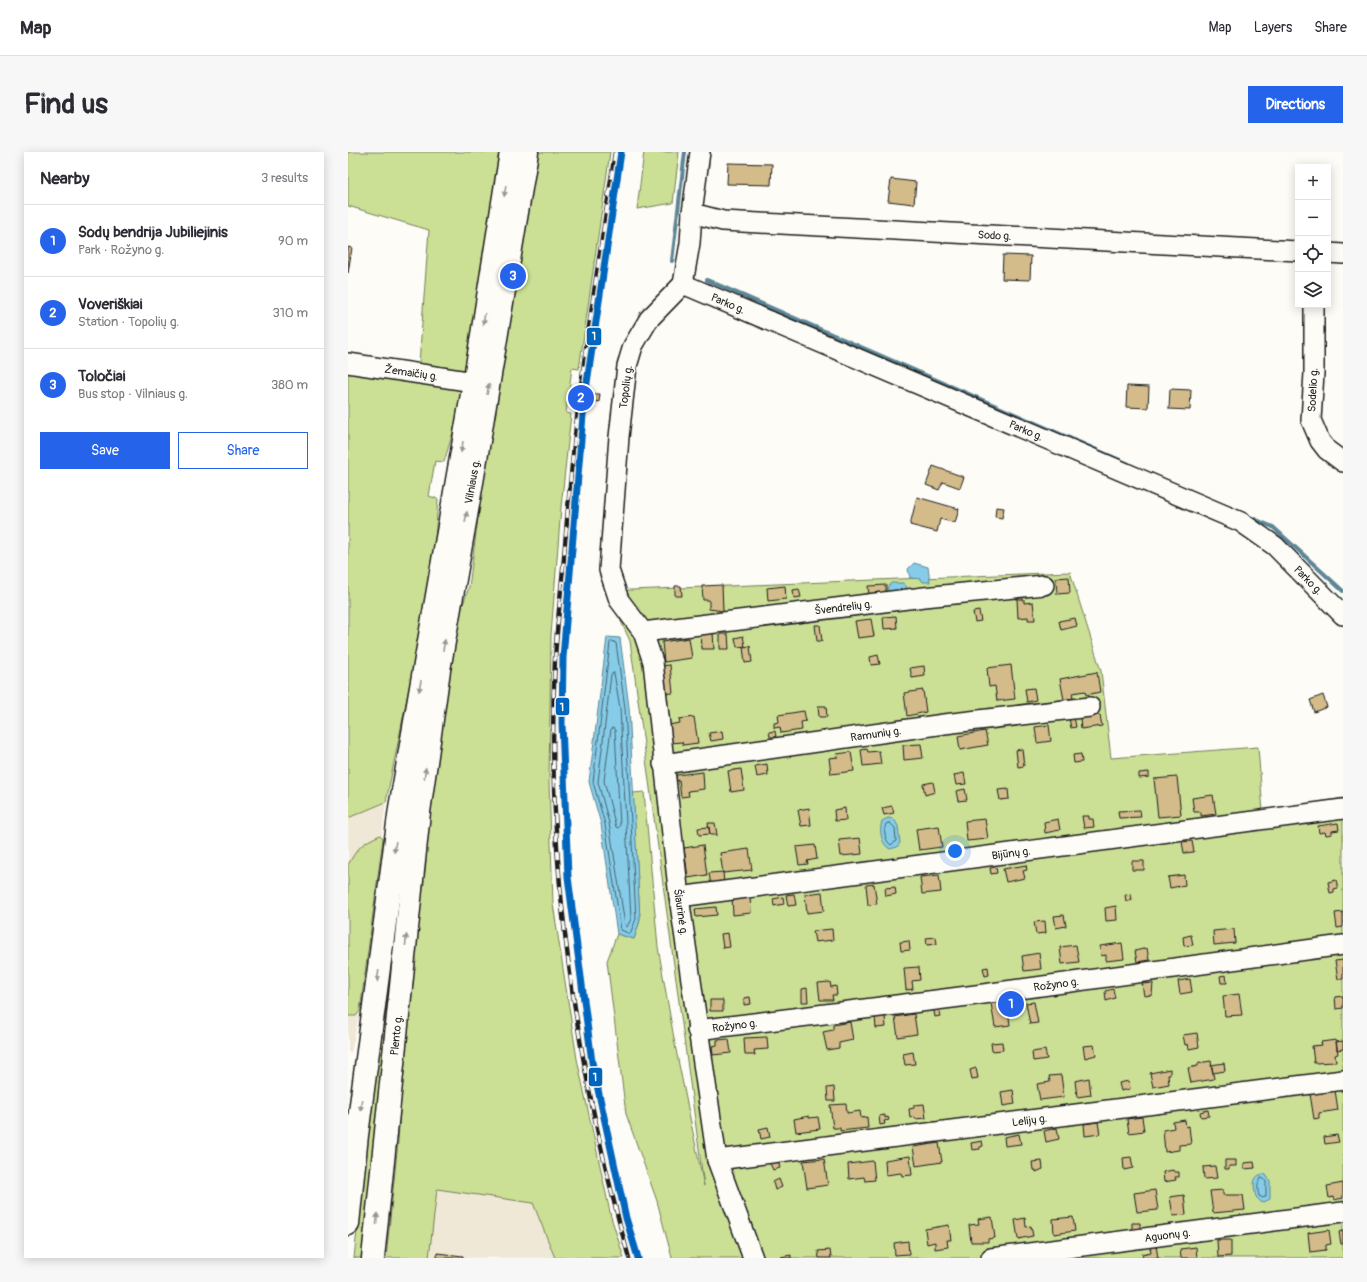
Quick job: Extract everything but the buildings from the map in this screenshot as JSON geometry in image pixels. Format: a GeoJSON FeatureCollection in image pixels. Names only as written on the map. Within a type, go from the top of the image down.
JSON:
{"type":"FeatureCollection","features":[{"type":"Feature","properties":{"kind":"highway","name":"Vilniaus g."},"geometry":{"type":"LineString","coordinates":[[409,810],[474,382],[511,152]]}},
{"type":"Feature","properties":{"kind":"highway","name":"Vilniaus g."},"geometry":{"type":"LineString","coordinates":[[409,810],[439,670],[479,442],[527,152]]}},
{"type":"Feature","properties":{"kind":"highway"},"geometry":{"type":"LineString","coordinates":[[348,1224],[358,1127],[409,810]]}},
{"type":"Feature","properties":{"kind":"highway","name":"Plento g."},"geometry":{"type":"LineString","coordinates":[[373,1258],[409,810]]}},
{"type":"Feature","properties":{"kind":"street"},"geometry":{"type":"LineString","coordinates":[[683,284],[690,243],[692,213],[700,152]]}},
{"type":"Feature","properties":{"kind":"street","name":"Sodo g."},"geometry":{"type":"LineString","coordinates":[[692,213],[723,221],[1295,251]]}},
{"type":"Feature","properties":{"kind":"street"},"geometry":{"type":"LineString","coordinates":[[1331,253],[1343,254]]}},
{"type":"Feature","properties":{"kind":"street","name":"Topolių g."},"geometry":{"type":"LineString","coordinates":[[609,570],[619,437],[627,366],[633,346],[650,319],[683,284]]}},
{"type":"Feature","properties":{"kind":"street","name":"Parko g."},"geometry":{"type":"LineString","coordinates":[[683,284],[1241,522],[1275,546],[1343,615]]}},
{"type":"Feature","properties":{"kind":"street","name":"Sodelio g."},"geometry":{"type":"LineString","coordinates":[[1314,308],[1314,373],[1311,420],[1320,441],[1327,450],[1343,462]]}},
{"type":"Feature","properties":{"kind":"street","name":"Žemaičių g."},"geometry":{"type":"LineString","coordinates":[[348,363],[474,382]]}},
{"type":"Feature","properties":{"kind":"street","name":"Šiaurinė g."},"geometry":{"type":"LineString","coordinates":[[609,570],[619,600],[643,632],[653,662],[663,764],[679,897],[697,1030],[717,1160],[753,1258]]}},
{"type":"Feature","properties":{"kind":"street","name":"Švendrelių g."},"geometry":{"type":"LineString","coordinates":[[643,632],[916,598],[1044,585]]}},
{"type":"Feature","properties":{"kind":"street","name":"Ramunių g."},"geometry":{"type":"LineString","coordinates":[[663,764],[936,725],[1090,707]]}},
{"type":"Feature","properties":{"kind":"street","name":"Bijūnų g."},"geometry":{"type":"LineString","coordinates":[[679,897],[1343,809]]}},
{"type":"Feature","properties":{"kind":"street","name":"Rožyno g."},"geometry":{"type":"LineString","coordinates":[[697,1030],[976,996],[1343,945]]}},
{"type":"Feature","properties":{"kind":"street","name":"Lelijų g."},"geometry":{"type":"LineString","coordinates":[[717,1160],[1343,1080]]}},
{"type":"Feature","properties":{"kind":"street","name":"Aguonų g."},"geometry":{"type":"LineString","coordinates":[[991,1258],[1343,1212]]}},
{"type":"Feature","properties":{"kind":"shaded area"},"geometry":{"type":"Polygon","coordinates":[[[386,802],[360,1011],[351,1053],[348,1052],[348,818],[386,802]]]}},
{"type":"Feature","properties":{"kind":"shaded area"},"geometry":{"type":"Polygon","coordinates":[[[437,1189],[533,1203],[555,1258],[429,1258],[437,1189]]]}},
{"type":"Feature","properties":{"kind":"green space"},"geometry":{"type":"Polygon","coordinates":[[[348,152],[502,152],[466,366],[457,387],[461,392],[463,399],[444,462],[435,461],[429,496],[438,499],[433,569],[386,802],[348,818],[348,369],[418,377],[429,230],[348,206],[348,152]]]}},
{"type":"Feature","properties":{"kind":"green space"},"geometry":{"type":"Polygon","coordinates":[[[531,152],[610,152],[579,369],[572,368],[566,413],[571,414],[561,507],[551,635],[549,782],[553,904],[577,1059],[611,1217],[624,1258],[555,1258],[533,1203],[437,1189],[429,1258],[386,1258],[398,1142],[412,923],[453,633],[469,587],[497,372],[531,152]]]}},
{"type":"Feature","properties":{"kind":"green space"},"geometry":{"type":"Polygon","coordinates":[[[644,152],[679,152],[673,203],[637,209],[644,152]]]}},
{"type":"Feature","properties":{"kind":"green space"},"geometry":{"type":"Polygon","coordinates":[[[1070,572],[1101,671],[1111,758],[1258,747],[1263,812],[1343,798],[1343,1258],[672,1258],[657,1201],[626,1114],[607,961],[617,934],[634,939],[640,920],[633,793],[644,792],[658,947],[676,1050],[704,1186],[630,641],[607,591],[1070,572]]]}},
{"type":"Feature","properties":{"kind":"green space"},"geometry":{"type":"Polygon","coordinates":[[[380,835],[383,838],[360,1011],[356,1016],[348,1016],[348,865],[354,854],[361,847],[380,835]]]}},
{"type":"Feature","properties":{"kind":"green space"},"geometry":{"type":"Polygon","coordinates":[[[405,835],[367,1258],[354,1258],[376,1053],[405,835]]]}},
{"type":"Feature","properties":{"kind":"water"},"geometry":{"type":"Polygon","coordinates":[[[914,563],[928,567],[930,582],[923,582],[921,579],[910,578],[908,569],[914,563]]]}},
{"type":"Feature","properties":{"kind":"water"},"geometry":{"type":"Polygon","coordinates":[[[891,583],[903,583],[907,587],[906,590],[890,594],[887,588],[891,583]]]}},
{"type":"Feature","properties":{"kind":"water"},"geometry":{"type":"Polygon","coordinates":[[[607,637],[620,638],[629,707],[640,920],[634,939],[617,934],[601,824],[589,782],[607,637]]]}},
{"type":"Feature","properties":{"kind":"water"},"geometry":{"type":"Polygon","coordinates":[[[888,818],[894,819],[898,826],[900,843],[897,847],[890,849],[883,841],[881,833],[882,821],[888,818]]]}},
{"type":"Feature","properties":{"kind":"water"},"geometry":{"type":"Polygon","coordinates":[[[1259,1175],[1266,1175],[1270,1181],[1270,1199],[1262,1203],[1256,1197],[1254,1183],[1259,1175]]]}},
{"type":"Feature","properties":{"kind":"waterway"},"geometry":{"type":"LineString","coordinates":[[672,261],[685,152]]}},
{"type":"Feature","properties":{"kind":"waterway"},"geometry":{"type":"LineString","coordinates":[[707,280],[1129,464]]}},
{"type":"Feature","properties":{"kind":"waterway"},"geometry":{"type":"LineString","coordinates":[[1245,515],[1273,527],[1343,591]]}},
{"type":"Feature","properties":{"kind":"railway"},"geometry":{"type":"LineString","coordinates":[[615,152],[587,339],[574,441],[555,659],[553,733],[555,809],[560,885],[568,962],[594,1113],[610,1186],[629,1258]]}},
{"type":"Feature","properties":{"kind":"transit line","name":"1"},"geometry":{"type":"LineString","coordinates":[[621,152],[584,403],[563,658],[562,723],[568,877],[592,1062],[626,1218],[638,1258]]}},
{"type":"Feature","properties":{"kind":"place","name":"Toločiai"},"geometry":{"type":"Point","coordinates":[513,276]}},
{"type":"Feature","properties":{"kind":"place","name":"Voveriškiai"},"geometry":{"type":"Point","coordinates":[581,398]}},
{"type":"Feature","properties":{"kind":"place","name":"Sodų bendrija Jubiliejinis"},"geometry":{"type":"Point","coordinates":[1011,1004]}}]}
